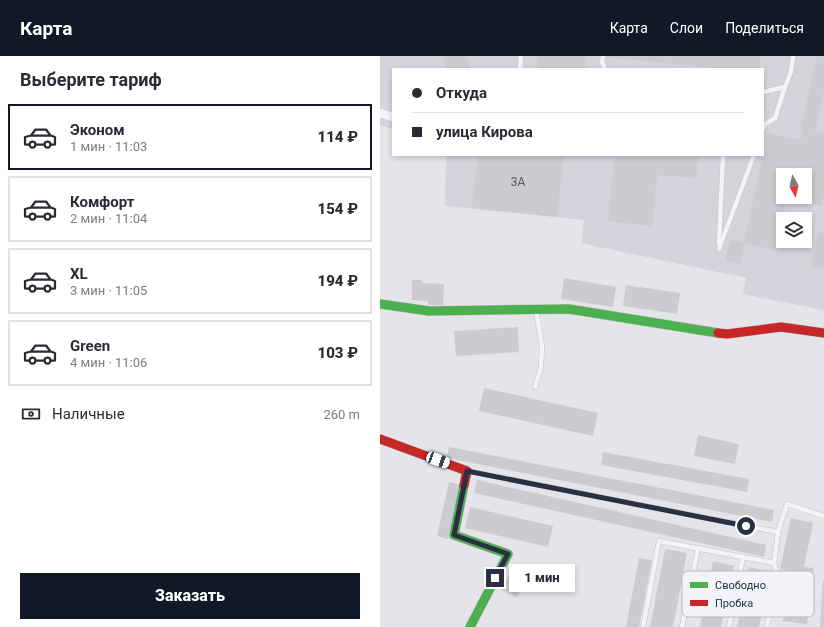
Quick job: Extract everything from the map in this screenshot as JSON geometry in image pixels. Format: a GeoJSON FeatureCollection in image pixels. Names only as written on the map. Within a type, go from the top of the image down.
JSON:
{"type":"FeatureCollection","features":[{"type":"Feature","properties":{"kind":"street"},"geometry":{"type":"LineString","coordinates":[[380,112],[392,117]]}},
{"type":"Feature","properties":{"kind":"street"},"geometry":{"type":"LineString","coordinates":[[380,304],[430,311],[569,309],[727,334],[781,327],[824,333]]}},
{"type":"Feature","properties":{"kind":"street"},"geometry":{"type":"LineString","coordinates":[[380,440],[467,471],[454,535],[508,554],[470,627]]}},
{"type":"Feature","properties":{"kind":"lane"},"geometry":{"type":"LineString","coordinates":[[520,68],[521,56]]}},
{"type":"Feature","properties":{"kind":"lane"},"geometry":{"type":"LineString","coordinates":[[602,56],[602,62],[605,68]]}},
{"type":"Feature","properties":{"kind":"lane"},"geometry":{"type":"LineString","coordinates":[[764,126],[765,124],[775,118],[791,72],[793,56]]}},
{"type":"Feature","properties":{"kind":"lane"},"geometry":{"type":"LineString","coordinates":[[764,92],[785,87]]}},
{"type":"Feature","properties":{"kind":"lane"},"geometry":{"type":"LineString","coordinates":[[722,156],[719,249],[754,156]]}},
{"type":"Feature","properties":{"kind":"lane"},"geometry":{"type":"LineString","coordinates":[[535,387],[541,367],[542,345],[536,309]]}},
{"type":"Feature","properties":{"kind":"lane"},"geometry":{"type":"LineString","coordinates":[[467,471],[778,532]]}},
{"type":"Feature","properties":{"kind":"lane"},"geometry":{"type":"LineString","coordinates":[[776,571],[774,563],[778,532],[787,504],[824,516]]}},
{"type":"Feature","properties":{"kind":"lane"},"geometry":{"type":"LineString","coordinates":[[643,627],[659,541],[774,563]]}},
{"type":"Feature","properties":{"kind":"lane"},"geometry":{"type":"LineString","coordinates":[[693,571],[698,548]]}},
{"type":"Feature","properties":{"kind":"lane"},"geometry":{"type":"LineString","coordinates":[[740,571],[743,557]]}},
{"type":"Feature","properties":{"kind":"lane"},"geometry":{"type":"LineString","coordinates":[[682,627],[684,617]]}},
{"type":"Feature","properties":{"kind":"lane"},"geometry":{"type":"LineString","coordinates":[[729,627],[731,617]]}},
{"type":"Feature","properties":{"kind":"lane"},"geometry":{"type":"LineString","coordinates":[[767,627],[769,617]]}},
{"type":"Feature","properties":{"kind":"shaded area"},"geometry":{"type":"Polygon","coordinates":[[[380,56],[824,56],[824,310],[743,294],[746,278],[581,243],[584,220],[445,206],[446,156],[764,156],[764,68],[392,68],[392,129],[380,125],[380,56]]]}},
{"type":"Feature","properties":{"kind":"building"},"geometry":{"type":"Polygon","coordinates":[[[443,56],[466,56],[471,68],[447,68],[443,56]]]}},
{"type":"Feature","properties":{"kind":"building"},"geometry":{"type":"Polygon","coordinates":[[[538,56],[586,56],[585,68],[537,68],[538,56]]]}},
{"type":"Feature","properties":{"kind":"building"},"geometry":{"type":"Polygon","coordinates":[[[761,56],[759,68],[712,68],[607,57],[761,56]]]}},
{"type":"Feature","properties":{"kind":"building"},"geometry":{"type":"Polygon","coordinates":[[[817,56],[824,56],[824,90],[815,131],[824,133],[824,195],[822,206],[812,204],[812,168],[776,168],[776,204],[786,204],[784,212],[776,212],[776,250],[744,243],[768,133],[800,140],[803,128],[801,128],[817,56]]]}},
{"type":"Feature","properties":{"kind":"building"},"geometry":{"type":"Polygon","coordinates":[[[478,156],[564,156],[557,217],[472,208],[478,156]]]}},
{"type":"Feature","properties":{"kind":"building"},"geometry":{"type":"Polygon","coordinates":[[[615,156],[698,156],[696,178],[657,175],[652,226],[608,221],[615,156]]]}},
{"type":"Feature","properties":{"kind":"building"},"geometry":{"type":"Polygon","coordinates":[[[819,232],[824,233],[824,268],[811,266],[819,232]]]}},
{"type":"Feature","properties":{"kind":"building"},"geometry":{"type":"Polygon","coordinates":[[[730,240],[744,243],[740,264],[725,261],[730,240]]]}},
{"type":"Feature","properties":{"kind":"building"},"geometry":{"type":"Polygon","coordinates":[[[564,278],[616,287],[613,307],[561,299],[564,278]]]}},
{"type":"Feature","properties":{"kind":"building"},"geometry":{"type":"Polygon","coordinates":[[[412,280],[422,280],[422,283],[444,284],[443,305],[428,305],[428,301],[412,300],[412,280]]]}},
{"type":"Feature","properties":{"kind":"building"},"geometry":{"type":"Polygon","coordinates":[[[626,285],[680,293],[677,314],[623,306],[626,285]]]}},
{"type":"Feature","properties":{"kind":"building"},"geometry":{"type":"Polygon","coordinates":[[[518,327],[519,352],[456,356],[454,331],[518,327]]]}},
{"type":"Feature","properties":{"kind":"building"},"geometry":{"type":"Polygon","coordinates":[[[484,388],[598,413],[593,436],[479,411],[484,388]]]}},
{"type":"Feature","properties":{"kind":"building"},"geometry":{"type":"Polygon","coordinates":[[[698,435],[739,444],[735,464],[694,456],[698,435]]]}},
{"type":"Feature","properties":{"kind":"building"},"geometry":{"type":"Polygon","coordinates":[[[449,447],[774,510],[772,522],[447,458],[449,447]]]}},
{"type":"Feature","properties":{"kind":"building"},"geometry":{"type":"Polygon","coordinates":[[[603,452],[749,479],[747,492],[601,465],[603,452]]]}},
{"type":"Feature","properties":{"kind":"building"},"geometry":{"type":"Polygon","coordinates":[[[477,480],[766,545],[764,557],[474,493],[477,480]]]}},
{"type":"Feature","properties":{"kind":"building"},"geometry":{"type":"Polygon","coordinates":[[[449,482],[461,485],[448,539],[437,536],[449,482]]]}},
{"type":"Feature","properties":{"kind":"building"},"geometry":{"type":"Polygon","coordinates":[[[470,507],[553,526],[548,547],[465,528],[470,507]]]}},
{"type":"Feature","properties":{"kind":"building"},"geometry":{"type":"Polygon","coordinates":[[[791,518],[813,523],[804,567],[814,568],[814,571],[790,571],[780,569],[791,518]]]}},
{"type":"Feature","properties":{"kind":"building"},"geometry":{"type":"Polygon","coordinates":[[[665,549],[687,553],[684,571],[682,571],[682,579],[673,627],[650,627],[665,549]]]}},
{"type":"Feature","properties":{"kind":"building"},"geometry":{"type":"Polygon","coordinates":[[[639,558],[652,560],[639,627],[626,627],[639,558]]]}},
{"type":"Feature","properties":{"kind":"building"},"geometry":{"type":"Polygon","coordinates":[[[713,561],[734,566],[733,571],[711,571],[713,561]]]}},
{"type":"Feature","properties":{"kind":"building"},"geometry":{"type":"Polygon","coordinates":[[[749,567],[767,571],[748,571],[749,567]]]}},
{"type":"Feature","properties":{"kind":"building"},"geometry":{"type":"Polygon","coordinates":[[[509,574],[525,582],[517,597],[501,590],[509,574]]]}},
{"type":"Feature","properties":{"kind":"building"},"geometry":{"type":"Polygon","coordinates":[[[823,580],[824,627],[820,627],[823,580]]]}},
{"type":"Feature","properties":{"kind":"building"},"geometry":{"type":"Polygon","coordinates":[[[702,617],[723,617],[721,627],[700,627],[702,617]]]}},
{"type":"Feature","properties":{"kind":"building"},"geometry":{"type":"Polygon","coordinates":[[[739,617],[761,617],[759,627],[737,627],[739,617]]]}},
{"type":"Feature","properties":{"kind":"building"},"geometry":{"type":"Polygon","coordinates":[[[784,617],[808,617],[807,624],[783,621],[784,617]]]}},
{"type":"Feature","properties":{"kind":"traffic: fast"},"geometry":{"type":"LineString","coordinates":[[380,304],[429,311],[569,309],[718,333]]}},
{"type":"Feature","properties":{"kind":"traffic: fast"},"geometry":{"type":"LineString","coordinates":[[464,485],[454,535],[508,554],[470,627]]}},
{"type":"Feature","properties":{"kind":"traffic: jam"},"geometry":{"type":"LineString","coordinates":[[718,333],[727,334],[781,327],[824,333]]}},
{"type":"Feature","properties":{"kind":"traffic: jam"},"geometry":{"type":"LineString","coordinates":[[380,439],[467,471],[464,485]]}},
{"type":"Feature","properties":{"kind":"route"},"geometry":{"type":"LineString","coordinates":[[495,578],[508,554],[454,535],[467,471],[746,526]]}}]}
